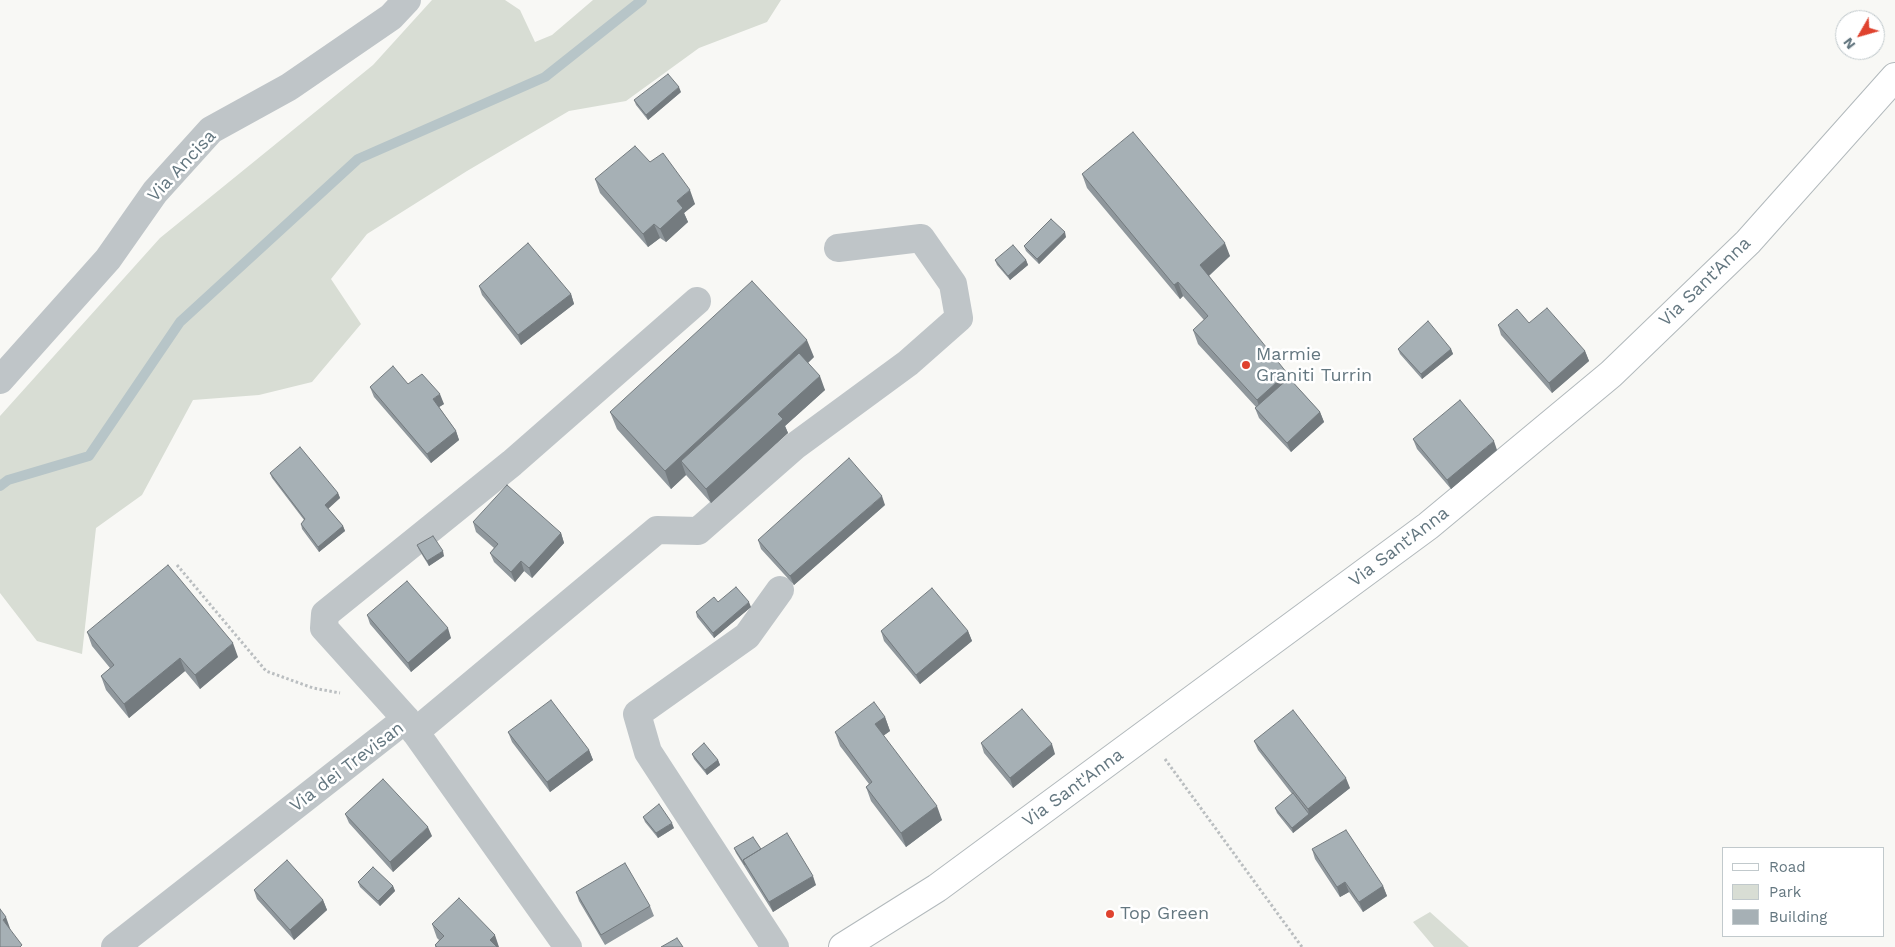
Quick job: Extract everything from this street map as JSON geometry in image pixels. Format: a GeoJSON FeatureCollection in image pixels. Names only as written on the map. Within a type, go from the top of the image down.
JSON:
{"type":"FeatureCollection","features":[{"type":"Feature","properties":{"kind":"main road","name":"Via Sant'Anna"},"geometry":{"type":"LineString","coordinates":[[843,947],[937,888],[1428,526],[1611,374],[1748,242],[1895,77]]}},
{"type":"Feature","properties":{"kind":"street","name":"Via Ancisa"},"geometry":{"type":"LineString","coordinates":[[0,380],[108,259],[155,192],[211,130],[289,87],[391,17],[407,0]]}},
{"type":"Feature","properties":{"kind":"street"},"geometry":{"type":"LineString","coordinates":[[697,301],[512,463],[325,614],[324,628],[411,726],[657,530],[698,531],[795,446],[908,364],[959,318],[953,284],[921,238],[838,248]]}},
{"type":"Feature","properties":{"kind":"street"},"geometry":{"type":"LineString","coordinates":[[775,947],[648,752],[637,714],[747,636],[780,590]]}},
{"type":"Feature","properties":{"kind":"street","name":"Via dei Trevisan"},"geometry":{"type":"LineString","coordinates":[[115,947],[411,726],[568,947]]}},
{"type":"Feature","properties":{"kind":"path"},"geometry":{"type":"LineString","coordinates":[[177,564],[266,671],[313,688],[342,693]]}},
{"type":"Feature","properties":{"kind":"path"},"geometry":{"type":"LineString","coordinates":[[1147,734],[1302,947]]}},
{"type":"Feature","properties":{"kind":"green space"},"geometry":{"type":"Polygon","coordinates":[[[432,0],[505,0],[520,10],[535,42],[552,35],[593,0],[781,0],[767,22],[699,48],[626,101],[569,111],[467,171],[367,234],[331,279],[361,324],[312,382],[259,395],[193,400],[142,495],[96,528],[82,654],[37,641],[0,593],[0,416],[160,238],[373,65],[432,0]]]}},
{"type":"Feature","properties":{"kind":"green space"},"geometry":{"type":"Polygon","coordinates":[[[1430,912],[1469,947],[1434,947],[1413,922],[1430,912]]]}},
{"type":"Feature","properties":{"kind":"building"},"geometry":{"type":"Polygon","coordinates":[[[668,74],[679,87],[646,115],[634,100],[668,74]]]}},
{"type":"Feature","properties":{"kind":"building"},"geometry":{"type":"Polygon","coordinates":[[[1133,132],[1225,243],[1200,265],[1287,373],[1257,400],[1193,330],[1208,316],[1178,282],[1174,285],[1082,174],[1133,132]]]}},
{"type":"Feature","properties":{"kind":"building"},"geometry":{"type":"Polygon","coordinates":[[[635,146],[650,162],[663,153],[690,190],[677,201],[683,208],[660,229],[654,224],[643,234],[595,179],[635,146]]]}},
{"type":"Feature","properties":{"kind":"building"},"geometry":{"type":"Polygon","coordinates":[[[1051,219],[1065,232],[1037,259],[1024,246],[1051,219]]]}},
{"type":"Feature","properties":{"kind":"building"},"geometry":{"type":"Polygon","coordinates":[[[528,243],[571,294],[518,335],[479,286],[528,243]]]}},
{"type":"Feature","properties":{"kind":"building"},"geometry":{"type":"Polygon","coordinates":[[[1013,245],[1026,260],[1008,276],[995,260],[1013,245]]]}},
{"type":"Feature","properties":{"kind":"building"},"geometry":{"type":"Polygon","coordinates":[[[752,281],[807,340],[665,471],[610,412],[752,281]]]}},
{"type":"Feature","properties":{"kind":"building"},"geometry":{"type":"Polygon","coordinates":[[[1547,308],[1585,351],[1549,383],[1498,325],[1517,309],[1529,323],[1547,308]]]}},
{"type":"Feature","properties":{"kind":"building"},"geometry":{"type":"Polygon","coordinates":[[[1428,321],[1451,349],[1421,374],[1398,349],[1428,321]]]}},
{"type":"Feature","properties":{"kind":"building"},"geometry":{"type":"Polygon","coordinates":[[[799,353],[820,376],[778,414],[783,419],[706,489],[681,461],[799,353]]]}},
{"type":"Feature","properties":{"kind":"building"},"geometry":{"type":"Polygon","coordinates":[[[393,366],[408,384],[422,374],[440,394],[433,399],[456,431],[427,454],[370,387],[393,366]]]}},
{"type":"Feature","properties":{"kind":"building"},"geometry":{"type":"Polygon","coordinates":[[[1289,378],[1320,412],[1287,443],[1255,408],[1289,378]]]}},
{"type":"Feature","properties":{"kind":"building"},"geometry":{"type":"Polygon","coordinates":[[[1460,400],[1494,441],[1447,480],[1413,439],[1460,400]]]}},
{"type":"Feature","properties":{"kind":"building"},"geometry":{"type":"Polygon","coordinates":[[[300,447],[338,493],[325,505],[343,526],[318,547],[301,524],[305,519],[270,473],[300,447]]]}},
{"type":"Feature","properties":{"kind":"building"},"geometry":{"type":"Polygon","coordinates":[[[849,458],[882,496],[790,576],[758,540],[849,458]]]}},
{"type":"Feature","properties":{"kind":"building"},"geometry":{"type":"Polygon","coordinates":[[[507,485],[561,533],[529,568],[521,561],[511,572],[490,553],[498,544],[473,522],[507,485]]]}},
{"type":"Feature","properties":{"kind":"building"},"geometry":{"type":"Polygon","coordinates":[[[433,536],[443,551],[427,561],[417,545],[433,536]]]}},
{"type":"Feature","properties":{"kind":"building"},"geometry":{"type":"Polygon","coordinates":[[[168,565],[233,643],[195,675],[180,658],[124,704],[101,676],[114,665],[87,632],[168,565]]]}},
{"type":"Feature","properties":{"kind":"building"},"geometry":{"type":"Polygon","coordinates":[[[407,581],[448,628],[408,663],[367,615],[407,581]]]}},
{"type":"Feature","properties":{"kind":"building"},"geometry":{"type":"Polygon","coordinates":[[[736,587],[749,602],[713,633],[696,612],[714,597],[718,602],[736,587]]]}},
{"type":"Feature","properties":{"kind":"building"},"geometry":{"type":"Polygon","coordinates":[[[932,588],[968,631],[916,675],[881,631],[932,588]]]}},
{"type":"Feature","properties":{"kind":"building"},"geometry":{"type":"Polygon","coordinates":[[[551,700],[589,750],[547,782],[508,732],[551,700]]]}},
{"type":"Feature","properties":{"kind":"building"},"geometry":{"type":"Polygon","coordinates":[[[874,702],[885,717],[875,724],[937,806],[901,833],[866,787],[872,782],[835,732],[874,702]]]}},
{"type":"Feature","properties":{"kind":"building"},"geometry":{"type":"Polygon","coordinates":[[[1022,709],[1052,744],[1010,778],[981,743],[1022,709]]]}},
{"type":"Feature","properties":{"kind":"building"},"geometry":{"type":"Polygon","coordinates":[[[1293,710],[1346,778],[1308,809],[1254,741],[1293,710]]]}},
{"type":"Feature","properties":{"kind":"building"},"geometry":{"type":"Polygon","coordinates":[[[704,743],[718,760],[705,770],[692,754],[704,743]]]}},
{"type":"Feature","properties":{"kind":"building"},"geometry":{"type":"Polygon","coordinates":[[[383,779],[428,827],[390,862],[345,814],[383,779]]]}},
{"type":"Feature","properties":{"kind":"building"},"geometry":{"type":"Polygon","coordinates":[[[1293,793],[1309,814],[1292,828],[1275,808],[1293,793]]]}},
{"type":"Feature","properties":{"kind":"building"},"geometry":{"type":"Polygon","coordinates":[[[659,804],[672,823],[656,833],[643,817],[659,804]]]}},
{"type":"Feature","properties":{"kind":"building"},"geometry":{"type":"Polygon","coordinates":[[[1346,830],[1383,886],[1359,902],[1345,882],[1337,887],[1312,849],[1346,830]]]}},
{"type":"Feature","properties":{"kind":"building"},"geometry":{"type":"Polygon","coordinates":[[[787,833],[813,876],[769,902],[743,860],[787,833]]]}},
{"type":"Feature","properties":{"kind":"building"},"geometry":{"type":"Polygon","coordinates":[[[753,837],[761,849],[743,860],[745,865],[734,848],[753,837]]]}},
{"type":"Feature","properties":{"kind":"building"},"geometry":{"type":"Polygon","coordinates":[[[287,860],[323,900],[290,930],[254,890],[287,860]]]}},
{"type":"Feature","properties":{"kind":"building"},"geometry":{"type":"Polygon","coordinates":[[[625,863],[650,906],[601,935],[576,892],[625,863]]]}},
{"type":"Feature","properties":{"kind":"building"},"geometry":{"type":"Polygon","coordinates":[[[373,867],[393,886],[378,901],[358,882],[373,867]]]}},
{"type":"Feature","properties":{"kind":"building"},"geometry":{"type":"Polygon","coordinates":[[[459,898],[495,935],[490,940],[497,947],[437,947],[435,945],[444,936],[432,924],[459,898]]]}},
{"type":"Feature","properties":{"kind":"building"},"geometry":{"type":"Polygon","coordinates":[[[0,909],[6,917],[3,920],[22,945],[20,947],[0,947],[0,909]]]}},
{"type":"Feature","properties":{"kind":"building"},"geometry":{"type":"Polygon","coordinates":[[[677,938],[683,947],[661,947],[677,938]]]}},
{"type":"Feature","properties":{"kind":"waterway"},"geometry":{"type":"LineString","coordinates":[[0,486],[8,480],[89,456],[180,322],[358,159],[545,77],[642,0]]}},
{"type":"Feature","properties":{"kind":"place","name":"Marmie Graniti Turrin"},"geometry":{"type":"Point","coordinates":[1246,365]}},
{"type":"Feature","properties":{"kind":"place","name":"Top Green"},"geometry":{"type":"Point","coordinates":[1110,914]}}]}
